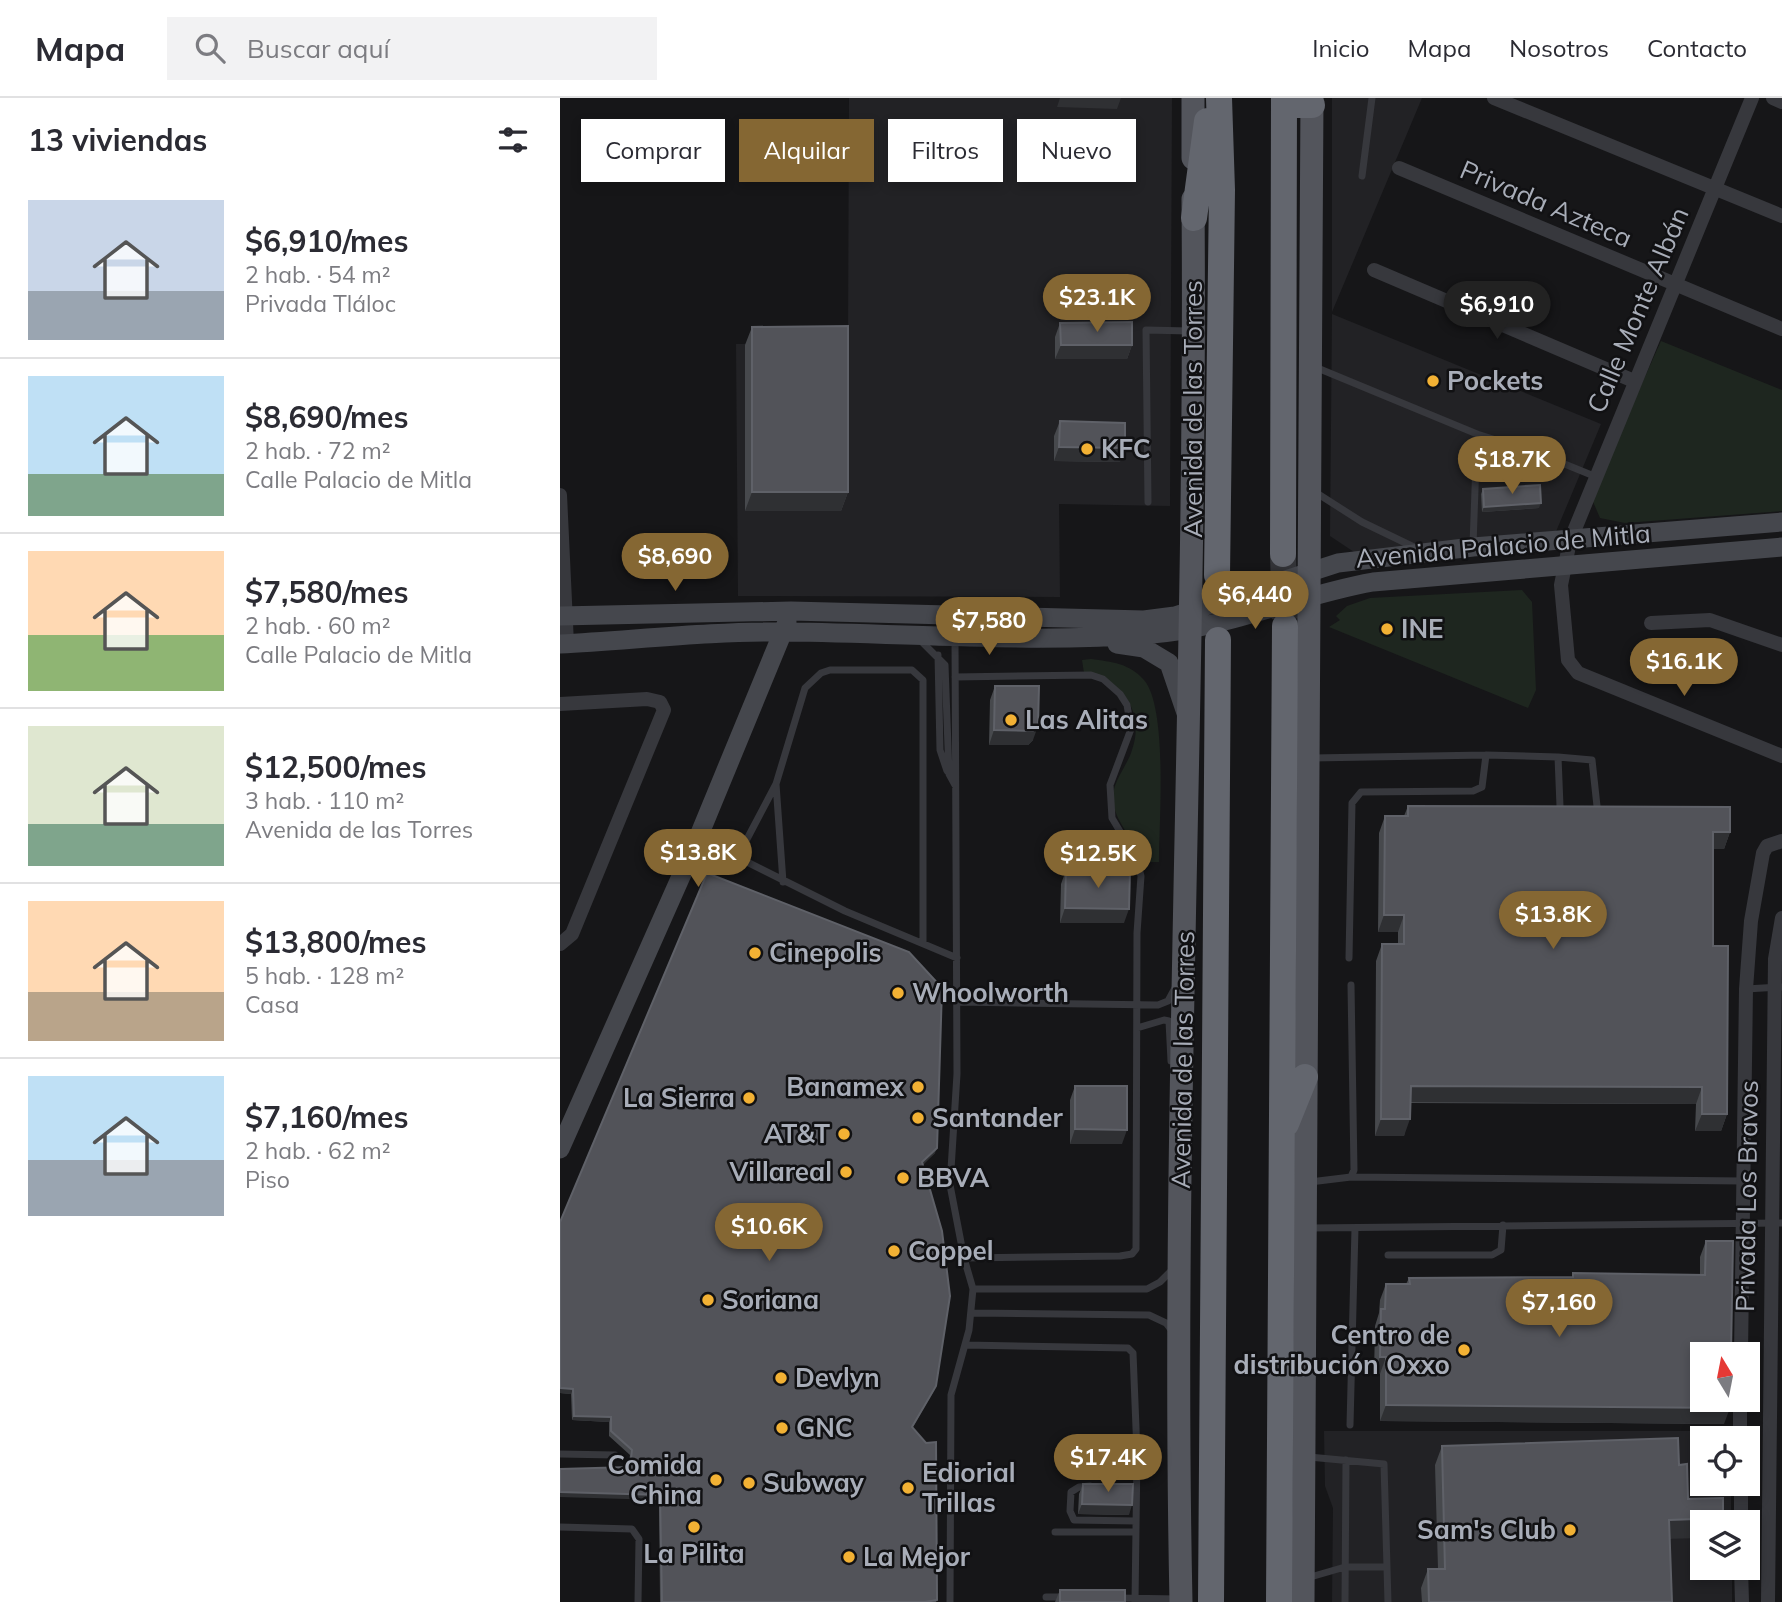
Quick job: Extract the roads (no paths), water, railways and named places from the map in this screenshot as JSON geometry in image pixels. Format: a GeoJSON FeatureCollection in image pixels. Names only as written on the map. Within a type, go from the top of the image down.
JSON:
{"type":"FeatureCollection","features":[{"type":"Feature","properties":{"kind":"highway"},"geometry":{"type":"LineString","coordinates":[[1194,218],[1210,98]]}},
{"type":"Feature","properties":{"kind":"highway","name":"Avenida de las Torres"},"geometry":{"type":"LineString","coordinates":[[1217,575],[1222,190],[1219,98]]}},
{"type":"Feature","properties":{"kind":"highway"},"geometry":{"type":"LineString","coordinates":[[1283,554],[1284,102],[1312,102]]}},
{"type":"Feature","properties":{"kind":"highway"},"geometry":{"type":"LineString","coordinates":[[1279,1602],[1285,626]]}},
{"type":"Feature","properties":{"kind":"highway","name":"Avenida de las Torres"},"geometry":{"type":"LineString","coordinates":[[1211,1602],[1218,640]]}},
{"type":"Feature","properties":{"kind":"highway"},"geometry":{"type":"LineString","coordinates":[[1281,1135],[1306,1077]]}},
{"type":"Feature","properties":{"kind":"highway"},"geometry":{"type":"LineString","coordinates":[[1281,1437],[1300,1594]]}},
{"type":"Feature","properties":{"kind":"highway"},"geometry":{"type":"LineString","coordinates":[[1187,1601],[1213,1460]]}},
{"type":"Feature","properties":{"kind":"main road","name":"Avenida de las Torres"},"geometry":{"type":"LineString","coordinates":[[1187,1601],[1180,1342],[1180,1093],[1191,727],[1193,98]]}},
{"type":"Feature","properties":{"kind":"main road"},"geometry":{"type":"LineString","coordinates":[[1300,1594],[1305,1456],[1312,102]]}},
{"type":"Feature","properties":{"kind":"main road","name":"Avenida Palacio de Mitla"},"geometry":{"type":"LineString","coordinates":[[1192,618],[1338,563],[1472,547],[1782,522]]}},
{"type":"Feature","properties":{"kind":"main road","name":"Avenida Palacio de Mitla"},"geometry":{"type":"LineString","coordinates":[[1192,618],[1373,582],[1782,547]]}},
{"type":"Feature","properties":{"kind":"main road"},"geometry":{"type":"LineString","coordinates":[[563,616],[791,611],[953,617],[1144,620],[1192,618]]}},
{"type":"Feature","properties":{"kind":"main road"},"geometry":{"type":"LineString","coordinates":[[560,1149],[698,838],[791,611]]}},
{"type":"Feature","properties":{"kind":"main road"},"geometry":{"type":"LineString","coordinates":[[564,644],[783,631],[1075,638],[1154,634],[1192,618]]}},
{"type":"Feature","properties":{"kind":"main road"},"geometry":{"type":"LineString","coordinates":[[1075,638],[1157,653],[1169,663],[1191,727]]}},
{"type":"Feature","properties":{"kind":"street"},"geometry":{"type":"LineString","coordinates":[[1494,98],[1782,216]]}},
{"type":"Feature","properties":{"kind":"street","name":"Calle Monte Albán"},"geometry":{"type":"LineString","coordinates":[[1752,98],[1594,476],[1570,541],[1561,585],[1566,649],[1572,667],[1590,679],[1782,756]]}},
{"type":"Feature","properties":{"kind":"street"},"geometry":{"type":"LineString","coordinates":[[1773,98],[1782,102]]}},
{"type":"Feature","properties":{"kind":"street","name":"Privada Azteca"},"geometry":{"type":"LineString","coordinates":[[1399,168],[1675,286],[1782,328]]}},
{"type":"Feature","properties":{"kind":"street"},"geometry":{"type":"LineString","coordinates":[[1374,270],[1634,381]]}},
{"type":"Feature","properties":{"kind":"street"},"geometry":{"type":"LineString","coordinates":[[560,495],[564,644]]}},
{"type":"Feature","properties":{"kind":"street"},"geometry":{"type":"LineString","coordinates":[[1651,623],[1710,620],[1782,645]]}},
{"type":"Feature","properties":{"kind":"street"},"geometry":{"type":"LineString","coordinates":[[560,704],[647,699],[664,705],[663,717],[653,743],[572,934],[562,943]]}},
{"type":"Feature","properties":{"kind":"street","name":"Privada Los Bravos"},"geometry":{"type":"LineString","coordinates":[[1741,1342],[1746,989],[1758,865],[1768,846],[1782,841]]}},
{"type":"Feature","properties":{"kind":"street","name":"Privada Los Bravos"},"geometry":{"type":"LineString","coordinates":[[1768,1602],[1779,987],[1776,945],[1782,918]]}},
{"type":"Feature","properties":{"kind":"street"},"geometry":{"type":"LineString","coordinates":[[1741,1580],[1742,1602]]}},
{"type":"Feature","properties":{"kind":"lane"},"geometry":{"type":"LineString","coordinates":[[1362,176],[1372,98]]}},
{"type":"Feature","properties":{"kind":"lane"},"geometry":{"type":"LineString","coordinates":[[1148,502],[1146,330],[1194,331]]}},
{"type":"Feature","properties":{"kind":"lane"},"geometry":{"type":"LineString","coordinates":[[1311,366],[1477,434],[1540,454],[1594,476]]}},
{"type":"Feature","properties":{"kind":"lane"},"geometry":{"type":"LineString","coordinates":[[1472,547],[1477,434]]}},
{"type":"Feature","properties":{"kind":"lane"},"geometry":{"type":"LineString","coordinates":[[1309,488],[1354,517],[1424,552]]}},
{"type":"Feature","properties":{"kind":"lane"},"geometry":{"type":"LineString","coordinates":[[950,1602],[951,1395],[972,1313],[973,1289],[950,1185],[957,1074],[953,617]]}},
{"type":"Feature","properties":{"kind":"lane"},"geometry":{"type":"LineString","coordinates":[[913,634],[937,654],[945,665],[948,774],[955,786]]}},
{"type":"Feature","properties":{"kind":"lane"},"geometry":{"type":"LineString","coordinates":[[737,858],[776,784],[805,688],[830,670],[912,670],[923,680],[923,943]]}},
{"type":"Feature","properties":{"kind":"lane"},"geometry":{"type":"LineString","coordinates":[[955,677],[1091,675],[1112,685],[1121,694],[1129,712],[1130,736],[1110,785],[1111,810],[1114,823],[1137,860],[1141,876],[1137,1006],[1136,1250],[1132,1254],[964,1258]]}},
{"type":"Feature","properties":{"kind":"lane"},"geometry":{"type":"LineString","coordinates":[[1349,958],[1352,803],[1357,795],[1369,790],[1479,790],[1484,781],[1486,755]]}},
{"type":"Feature","properties":{"kind":"lane"},"geometry":{"type":"LineString","coordinates":[[1307,758],[1486,755],[1592,760],[1597,806]]}},
{"type":"Feature","properties":{"kind":"lane"},"geometry":{"type":"LineString","coordinates":[[1558,757],[1560,806]]}},
{"type":"Feature","properties":{"kind":"lane"},"geometry":{"type":"LineString","coordinates":[[776,784],[783,882]]}},
{"type":"Feature","properties":{"kind":"lane"},"geometry":{"type":"LineString","coordinates":[[698,838],[783,882],[957,958]]}},
{"type":"Feature","properties":{"kind":"lane"},"geometry":{"type":"LineString","coordinates":[[957,1002],[1158,1005],[1168,1001],[1184,968]]}},
{"type":"Feature","properties":{"kind":"lane"},"geometry":{"type":"LineString","coordinates":[[1351,985],[1352,1177]]}},
{"type":"Feature","properties":{"kind":"lane"},"geometry":{"type":"LineString","coordinates":[[1746,989],[1779,987]]}},
{"type":"Feature","properties":{"kind":"lane"},"geometry":{"type":"LineString","coordinates":[[1137,1028],[1169,1021],[1171,1062],[1180,1093]]}},
{"type":"Feature","properties":{"kind":"lane"},"geometry":{"type":"LineString","coordinates":[[1306,1183],[1352,1177],[1744,1181]]}},
{"type":"Feature","properties":{"kind":"lane"},"geometry":{"type":"LineString","coordinates":[[1306,1228],[1776,1223]]}},
{"type":"Feature","properties":{"kind":"lane"},"geometry":{"type":"LineString","coordinates":[[1388,1255],[1492,1255],[1501,1250],[1503,1226]]}},
{"type":"Feature","properties":{"kind":"lane"},"geometry":{"type":"LineString","coordinates":[[1350,1425],[1355,1228]]}},
{"type":"Feature","properties":{"kind":"lane"},"geometry":{"type":"LineString","coordinates":[[973,1289],[1147,1289],[1160,1282],[1180,1262]]}},
{"type":"Feature","properties":{"kind":"lane"},"geometry":{"type":"LineString","coordinates":[[972,1313],[1149,1315],[1166,1324],[1180,1342]]}},
{"type":"Feature","properties":{"kind":"lane"},"geometry":{"type":"LineString","coordinates":[[965,1345],[1128,1348],[1133,1353],[1137,1486],[1135,1600]]}},
{"type":"Feature","properties":{"kind":"lane"},"geometry":{"type":"LineString","coordinates":[[560,1454],[615,1455]]}},
{"type":"Feature","properties":{"kind":"lane"},"geometry":{"type":"LineString","coordinates":[[1305,1456],[1381,1461],[1386,1468],[1388,1602]]}},
{"type":"Feature","properties":{"kind":"lane"},"geometry":{"type":"LineString","coordinates":[[1345,1602],[1346,1460]]}},
{"type":"Feature","properties":{"kind":"lane"},"geometry":{"type":"LineString","coordinates":[[1102,1486],[1074,1488],[1070,1511],[1074,1520],[1136,1521]]}},
{"type":"Feature","properties":{"kind":"lane"},"geometry":{"type":"LineString","coordinates":[[1125,1486],[1137,1486]]}},
{"type":"Feature","properties":{"kind":"lane"},"geometry":{"type":"LineString","coordinates":[[560,1527],[632,1529],[639,1539],[638,1602]]}},
{"type":"Feature","properties":{"kind":"lane"},"geometry":{"type":"LineString","coordinates":[[1055,1532],[1136,1532]]}},
{"type":"Feature","properties":{"kind":"lane"},"geometry":{"type":"LineString","coordinates":[[1300,1594],[1345,1567],[1387,1567]]}},
{"type":"Feature","properties":{"kind":"lane"},"geometry":{"type":"LineString","coordinates":[[1046,1597],[1072,1597]]}},
{"type":"Feature","properties":{"kind":"lane"},"geometry":{"type":"LineString","coordinates":[[1110,1598],[1187,1601]]}},
{"type":"Feature","properties":{"kind":"tunnel"},"geometry":{"type":"LineString","coordinates":[[1283,554],[1285,626]]}},
{"type":"Feature","properties":{"kind":"place","name":"Pockets"},"geometry":{"type":"Point","coordinates":[1433,381]}},
{"type":"Feature","properties":{"kind":"place","name":"KFC"},"geometry":{"type":"Point","coordinates":[1087,449]}},
{"type":"Feature","properties":{"kind":"place","name":"INE"},"geometry":{"type":"Point","coordinates":[1387,629]}},
{"type":"Feature","properties":{"kind":"place","name":"Las Alitas"},"geometry":{"type":"Point","coordinates":[1011,720]}},
{"type":"Feature","properties":{"kind":"place","name":"Cinepolis"},"geometry":{"type":"Point","coordinates":[755,953]}},
{"type":"Feature","properties":{"kind":"place","name":"Whoolworth"},"geometry":{"type":"Point","coordinates":[898,993]}},
{"type":"Feature","properties":{"kind":"place","name":"Banamex"},"geometry":{"type":"Point","coordinates":[918,1087]}},
{"type":"Feature","properties":{"kind":"place","name":"La Sierra"},"geometry":{"type":"Point","coordinates":[749,1098]}},
{"type":"Feature","properties":{"kind":"place","name":"Santander"},"geometry":{"type":"Point","coordinates":[918,1118]}},
{"type":"Feature","properties":{"kind":"place","name":"AT&T"},"geometry":{"type":"Point","coordinates":[844,1134]}},
{"type":"Feature","properties":{"kind":"place","name":"Villareal"},"geometry":{"type":"Point","coordinates":[846,1172]}},
{"type":"Feature","properties":{"kind":"place","name":"BBVA"},"geometry":{"type":"Point","coordinates":[903,1178]}},
{"type":"Feature","properties":{"kind":"place","name":"Coppel"},"geometry":{"type":"Point","coordinates":[894,1251]}},
{"type":"Feature","properties":{"kind":"place","name":"Soriana"},"geometry":{"type":"Point","coordinates":[708,1300]}},
{"type":"Feature","properties":{"kind":"place","name":"Centro de distribución Oxxo"},"geometry":{"type":"Point","coordinates":[1464,1350]}},
{"type":"Feature","properties":{"kind":"place","name":"Devlyn"},"geometry":{"type":"Point","coordinates":[781,1378]}},
{"type":"Feature","properties":{"kind":"place","name":"GNC"},"geometry":{"type":"Point","coordinates":[782,1428]}},
{"type":"Feature","properties":{"kind":"place","name":"Comida China"},"geometry":{"type":"Point","coordinates":[716,1480]}},
{"type":"Feature","properties":{"kind":"place","name":"Subway"},"geometry":{"type":"Point","coordinates":[749,1483]}},
{"type":"Feature","properties":{"kind":"place","name":"Ediorial Trillas"},"geometry":{"type":"Point","coordinates":[908,1488]}},
{"type":"Feature","properties":{"kind":"place","name":"La Pilita"},"geometry":{"type":"Point","coordinates":[694,1527]}},
{"type":"Feature","properties":{"kind":"place","name":"Sam's Club"},"geometry":{"type":"Point","coordinates":[1570,1530]}},
{"type":"Feature","properties":{"kind":"place","name":"La Mejor"},"geometry":{"type":"Point","coordinates":[849,1557]}}]}
